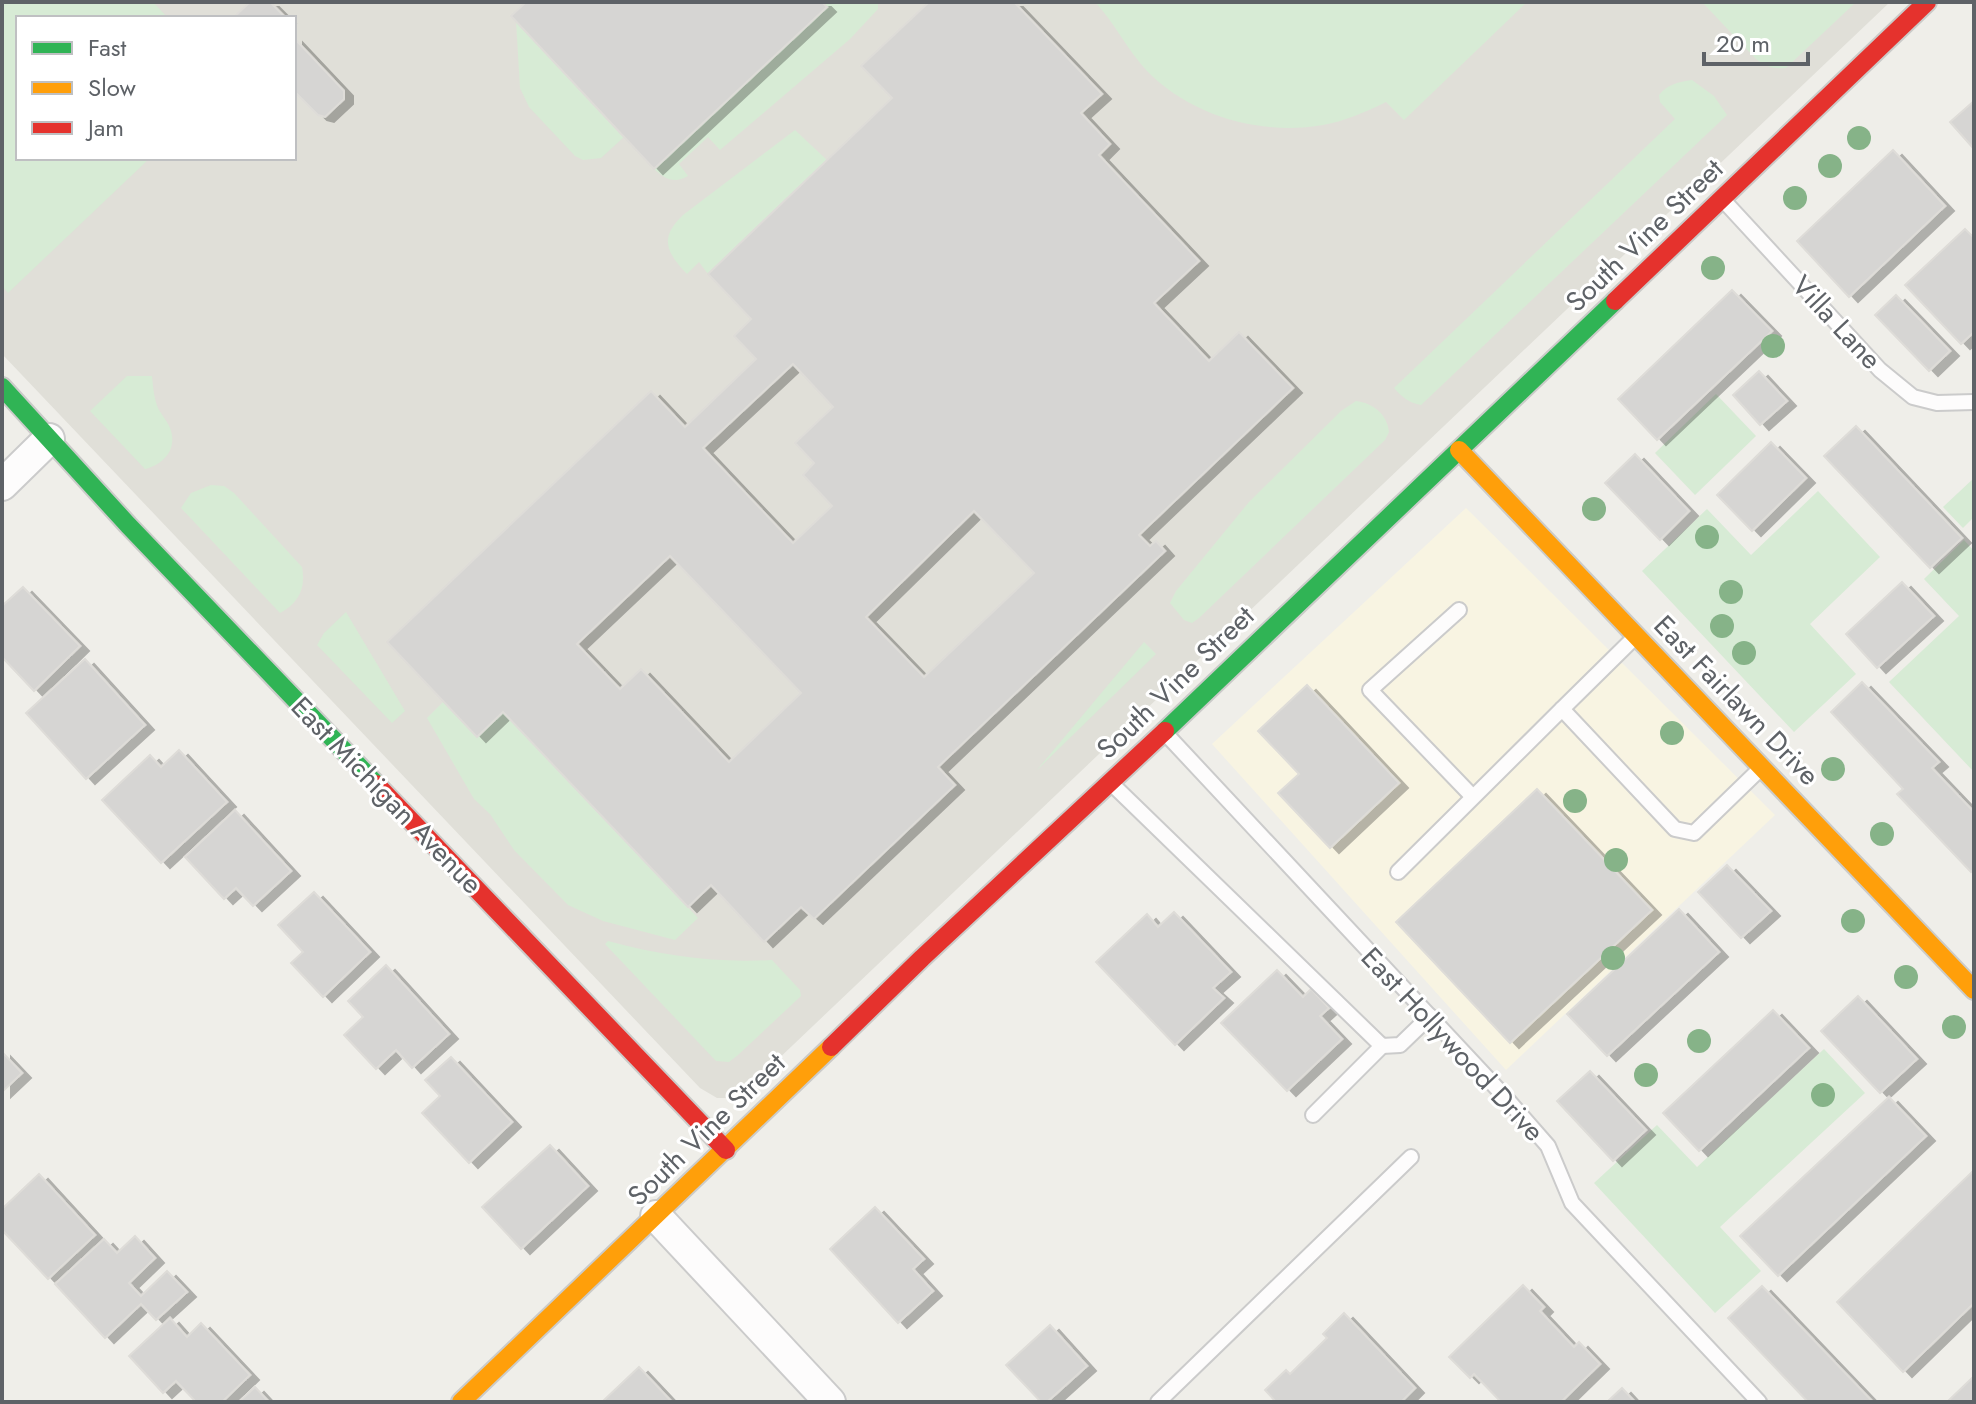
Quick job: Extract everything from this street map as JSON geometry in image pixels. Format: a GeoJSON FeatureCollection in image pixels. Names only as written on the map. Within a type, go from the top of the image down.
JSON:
{"type":"FeatureCollection","features":[{"type":"Feature","properties":{"kind":"main road","name":"South Vine Street"},"geometry":{"type":"LineString","coordinates":[[461,1402],[922,958],[1164,732],[1927,2]]}},
{"type":"Feature","properties":{"kind":"main road","name":"East Michigan Avenue"},"geometry":{"type":"LineString","coordinates":[[2,387],[128,525],[726,1150]]}},
{"type":"Feature","properties":{"kind":"main road","name":"East Fairlawn Drive"},"geometry":{"type":"LineString","coordinates":[[1459,450],[1974,990]]}},
{"type":"Feature","properties":{"kind":"street"},"geometry":{"type":"LineString","coordinates":[[2,485],[49,439]]}},
{"type":"Feature","properties":{"kind":"street"},"geometry":{"type":"LineString","coordinates":[[656,1216],[830,1402]]}},
{"type":"Feature","properties":{"kind":"lane","name":"Villa Lane"},"geometry":{"type":"LineString","coordinates":[[1722,199],[1880,370],[1913,397],[1937,403],[1974,402]]}},
{"type":"Feature","properties":{"kind":"lane"},"geometry":{"type":"LineString","coordinates":[[1459,610],[1370,690],[1472,796]]}},
{"type":"Feature","properties":{"kind":"lane"},"geometry":{"type":"LineString","coordinates":[[1398,872],[1637,636]]}},
{"type":"Feature","properties":{"kind":"lane"},"geometry":{"type":"LineString","coordinates":[[1562,709],[1675,829],[1694,833],[1763,767]]}},
{"type":"Feature","properties":{"kind":"lane","name":"East Hollywood Drive"},"geometry":{"type":"LineString","coordinates":[[1164,732],[1548,1146],[1572,1203],[1759,1402]]}},
{"type":"Feature","properties":{"kind":"lane"},"geometry":{"type":"LineString","coordinates":[[1109,782],[1382,1046]]}},
{"type":"Feature","properties":{"kind":"lane"},"geometry":{"type":"LineString","coordinates":[[1313,1115],[1382,1046],[1400,1045],[1430,1016]]}},
{"type":"Feature","properties":{"kind":"lane"},"geometry":{"type":"LineString","coordinates":[[1158,1402],[1411,1157]]}},
{"type":"Feature","properties":{"kind":"shaded area"},"geometry":{"type":"Polygon","coordinates":[[[2,2],[1890,2],[753,1083],[729,1098],[717,1098],[700,1088],[2,354],[2,2]]]}},
{"type":"Feature","properties":{"kind":"shaded area"},"geometry":{"type":"Polygon","coordinates":[[[1466,508],[1775,815],[1506,1070],[1212,744],[1466,508]]]}},
{"type":"Feature","properties":{"kind":"green space"},"geometry":{"type":"Polygon","coordinates":[[[2,2],[153,2],[166,16],[16,16],[16,160],[148,160],[8,293],[2,286],[2,2]]]}},
{"type":"Feature","properties":{"kind":"green space"},"geometry":{"type":"Polygon","coordinates":[[[822,2],[878,2],[878,9],[850,39],[720,150],[708,137],[679,164],[688,176],[670,179],[654,169],[826,8],[822,2]]]}},
{"type":"Feature","properties":{"kind":"green space"},"geometry":{"type":"Polygon","coordinates":[[[1095,2],[1527,2],[1404,120],[1386,102],[1363,113],[1323,125],[1276,128],[1252,125],[1206,111],[1165,87],[1133,54],[1095,2]]]}},
{"type":"Feature","properties":{"kind":"green space"},"geometry":{"type":"Polygon","coordinates":[[[1702,2],[1856,2],[1786,68],[1781,68],[1770,67],[1756,59],[1702,2]]]}},
{"type":"Feature","properties":{"kind":"green space"},"geometry":{"type":"Polygon","coordinates":[[[516,21],[624,137],[601,158],[583,160],[575,156],[529,107],[520,88],[516,21]]]}},
{"type":"Feature","properties":{"kind":"green space"},"geometry":{"type":"Polygon","coordinates":[[[1692,80],[1714,96],[1727,115],[1421,405],[1400,394],[1394,388],[1675,119],[1660,102],[1659,95],[1674,84],[1692,80]]]}},
{"type":"Feature","properties":{"kind":"green space"},"geometry":{"type":"Polygon","coordinates":[[[795,130],[827,160],[708,274],[699,262],[687,274],[674,259],[668,245],[675,223],[795,130]]]}},
{"type":"Feature","properties":{"kind":"green space"},"geometry":{"type":"Polygon","coordinates":[[[127,376],[152,376],[157,404],[171,431],[172,445],[167,456],[145,469],[90,411],[127,376]]]}},
{"type":"Feature","properties":{"kind":"green space"},"geometry":{"type":"Polygon","coordinates":[[[1716,394],[1756,436],[1695,495],[1655,453],[1716,394]]]}},
{"type":"Feature","properties":{"kind":"green space"},"geometry":{"type":"Polygon","coordinates":[[[1356,401],[1368,404],[1382,415],[1389,432],[1385,440],[1199,618],[1192,623],[1184,620],[1170,603],[1176,591],[1249,502],[1341,411],[1356,401]]]}},
{"type":"Feature","properties":{"kind":"green space"},"geometry":{"type":"Polygon","coordinates":[[[1974,478],[1974,517],[1963,528],[1943,507],[1974,478]]]}},
{"type":"Feature","properties":{"kind":"green space"},"geometry":{"type":"Polygon","coordinates":[[[211,485],[224,486],[234,493],[302,567],[300,594],[292,605],[280,613],[181,508],[191,493],[211,485]]]}},
{"type":"Feature","properties":{"kind":"green space"},"geometry":{"type":"Polygon","coordinates":[[[1818,491],[1880,557],[1810,624],[1856,674],[1794,732],[1642,571],[1707,509],[1751,555],[1818,491]]]}},
{"type":"Feature","properties":{"kind":"green space"},"geometry":{"type":"Polygon","coordinates":[[[1964,540],[1974,551],[1974,772],[1889,682],[1959,616],[1924,579],[1964,540]]]}},
{"type":"Feature","properties":{"kind":"green space"},"geometry":{"type":"Polygon","coordinates":[[[346,612],[405,711],[392,723],[317,645],[324,633],[346,612]]]}},
{"type":"Feature","properties":{"kind":"green space"},"geometry":{"type":"Polygon","coordinates":[[[1144,642],[1156,654],[1036,771],[1144,642]]]}},
{"type":"Feature","properties":{"kind":"green space"},"geometry":{"type":"Polygon","coordinates":[[[444,701],[478,737],[503,712],[698,918],[675,940],[603,921],[568,905],[514,850],[490,814],[474,799],[427,718],[444,701]]]}},
{"type":"Feature","properties":{"kind":"green space"},"geometry":{"type":"Polygon","coordinates":[[[608,941],[689,957],[772,960],[800,990],[801,996],[729,1062],[716,1061],[605,944],[608,941]]]}},
{"type":"Feature","properties":{"kind":"green space"},"geometry":{"type":"Polygon","coordinates":[[[1824,1049],[1865,1093],[1720,1227],[1761,1271],[1715,1313],[1594,1183],[1657,1125],[1697,1167],[1824,1049]]]}},
{"type":"Feature","properties":{"kind":"building"},"geometry":{"type":"Polygon","coordinates":[[[250,2],[270,2],[284,16],[235,16],[250,2]]]}},
{"type":"Feature","properties":{"kind":"building"},"geometry":{"type":"Polygon","coordinates":[[[526,2],[822,2],[827,7],[654,169],[511,16],[526,2]]]}},
{"type":"Feature","properties":{"kind":"building"},"geometry":{"type":"Polygon","coordinates":[[[929,2],[1014,2],[1102,94],[1081,113],[1110,144],[1099,155],[1199,261],[1154,303],[1209,361],[1239,332],[1293,388],[1139,535],[1150,546],[1156,541],[1165,551],[938,767],[955,785],[814,919],[801,907],[764,942],[711,885],[688,907],[503,712],[477,737],[387,642],[651,391],[685,427],[756,359],[734,336],[751,319],[708,274],[892,98],[861,66],[929,2]],[[793,364],[703,448],[793,543],[832,506],[803,475],[814,463],[795,443],[833,407],[793,364]],[[974,511],[866,617],[924,677],[1034,573],[974,511]],[[670,556],[577,644],[620,689],[641,669],[729,762],[801,693],[670,556]]]}},
{"type":"Feature","properties":{"kind":"building"},"geometry":{"type":"Polygon","coordinates":[[[296,40],[344,91],[344,99],[325,117],[318,115],[296,93],[296,40]]]}},
{"type":"Feature","properties":{"kind":"building"},"geometry":{"type":"Polygon","coordinates":[[[1974,101],[1974,149],[1950,122],[1974,101]]]}},
{"type":"Feature","properties":{"kind":"building"},"geometry":{"type":"Polygon","coordinates":[[[1893,150],[1945,206],[1849,297],[1797,241],[1893,150]]]}},
{"type":"Feature","properties":{"kind":"building"},"geometry":{"type":"Polygon","coordinates":[[[1965,229],[1974,238],[1974,332],[1961,344],[1905,285],[1965,229]]]}},
{"type":"Feature","properties":{"kind":"building"},"geometry":{"type":"Polygon","coordinates":[[[1732,290],[1772,331],[1657,440],[1618,399],[1732,290]]]}},
{"type":"Feature","properties":{"kind":"building"},"geometry":{"type":"Polygon","coordinates":[[[1896,295],[1950,351],[1929,371],[1875,315],[1896,295]]]}},
{"type":"Feature","properties":{"kind":"building"},"geometry":{"type":"Polygon","coordinates":[[[1759,371],[1787,401],[1760,425],[1733,395],[1759,371]]]}},
{"type":"Feature","properties":{"kind":"building"},"geometry":{"type":"Polygon","coordinates":[[[1856,426],[1962,538],[1930,568],[1824,456],[1856,426]]]}},
{"type":"Feature","properties":{"kind":"building"},"geometry":{"type":"Polygon","coordinates":[[[1771,442],[1806,478],[1752,531],[1717,495],[1771,442]]]}},
{"type":"Feature","properties":{"kind":"building"},"geometry":{"type":"Polygon","coordinates":[[[1635,454],[1689,511],[1660,540],[1605,483],[1635,454]]]}},
{"type":"Feature","properties":{"kind":"building"},"geometry":{"type":"Polygon","coordinates":[[[1902,582],[1934,616],[1877,668],[1846,634],[1902,582]]]}},
{"type":"Feature","properties":{"kind":"building"},"geometry":{"type":"Polygon","coordinates":[[[23,587],[80,646],[34,691],[2,657],[2,606],[23,587]]]}},
{"type":"Feature","properties":{"kind":"building"},"geometry":{"type":"Polygon","coordinates":[[[85,659],[145,725],[86,779],[26,713],[85,659]]]}},
{"type":"Feature","properties":{"kind":"building"},"geometry":{"type":"Polygon","coordinates":[[[1862,682],[1939,762],[1932,768],[1974,812],[1974,869],[1971,872],[1897,794],[1903,789],[1831,712],[1862,682]]]}},
{"type":"Feature","properties":{"kind":"building"},"geometry":{"type":"Polygon","coordinates":[[[1307,685],[1399,783],[1330,848],[1278,793],[1299,774],[1258,731],[1307,685]]]}},
{"type":"Feature","properties":{"kind":"building"},"geometry":{"type":"Polygon","coordinates":[[[179,750],[227,802],[161,863],[102,800],[150,755],[161,767],[179,750]]]}},
{"type":"Feature","properties":{"kind":"building"},"geometry":{"type":"Polygon","coordinates":[[[1537,789],[1652,910],[1510,1043],[1396,922],[1537,789]]]}},
{"type":"Feature","properties":{"kind":"building"},"geometry":{"type":"Polygon","coordinates":[[[235,810],[291,871],[253,906],[236,888],[224,899],[185,857],[235,810]]]}},
{"type":"Feature","properties":{"kind":"building"},"geometry":{"type":"Polygon","coordinates":[[[1727,865],[1771,911],[1741,938],[1698,892],[1727,865]]]}},
{"type":"Feature","properties":{"kind":"building"},"geometry":{"type":"Polygon","coordinates":[[[314,892],[370,952],[323,997],[291,963],[303,952],[278,925],[314,892]]]}},
{"type":"Feature","properties":{"kind":"building"},"geometry":{"type":"Polygon","coordinates":[[[1679,909],[1719,952],[1607,1056],[1567,1014],[1679,909]]]}},
{"type":"Feature","properties":{"kind":"building"},"geometry":{"type":"Polygon","coordinates":[[[1174,912],[1231,972],[1213,988],[1224,998],[1175,1045],[1096,962],[1147,914],[1158,927],[1174,912]]]}},
{"type":"Feature","properties":{"kind":"building"},"geometry":{"type":"Polygon","coordinates":[[[386,965],[449,1034],[412,1068],[396,1050],[376,1069],[344,1035],[363,1017],[348,1001],[386,965]]]}},
{"type":"Feature","properties":{"kind":"building"},"geometry":{"type":"Polygon","coordinates":[[[1277,970],[1303,997],[1311,989],[1329,1008],[1320,1016],[1342,1039],[1287,1091],[1221,1023],[1277,970]]]}},
{"type":"Feature","properties":{"kind":"building"},"geometry":{"type":"Polygon","coordinates":[[[1858,996],[1917,1059],[1880,1093],[1821,1031],[1858,996]]]}},
{"type":"Feature","properties":{"kind":"building"},"geometry":{"type":"Polygon","coordinates":[[[1773,1010],[1809,1048],[1699,1151],[1663,1113],[1773,1010]]]}},
{"type":"Feature","properties":{"kind":"building"},"geometry":{"type":"Polygon","coordinates":[[[2,1052],[22,1073],[2,1092],[2,1052]]]}},
{"type":"Feature","properties":{"kind":"building"},"geometry":{"type":"Polygon","coordinates":[[[451,1057],[512,1122],[469,1163],[422,1113],[440,1096],[425,1080],[451,1057]]]}},
{"type":"Feature","properties":{"kind":"building"},"geometry":{"type":"Polygon","coordinates":[[[1590,1071],[1646,1130],[1613,1161],[1557,1101],[1590,1071]]]}},
{"type":"Feature","properties":{"kind":"building"},"geometry":{"type":"Polygon","coordinates":[[[1889,1097],[1926,1136],[1778,1276],[1740,1236],[1889,1097]]]}},
{"type":"Feature","properties":{"kind":"building"},"geometry":{"type":"Polygon","coordinates":[[[550,1145],[588,1186],[521,1249],[482,1207],[550,1145]]]}},
{"type":"Feature","properties":{"kind":"building"},"geometry":{"type":"Polygon","coordinates":[[[1974,1170],[1974,1303],[1903,1372],[1837,1302],[1974,1170]]]}},
{"type":"Feature","properties":{"kind":"building"},"geometry":{"type":"Polygon","coordinates":[[[39,1174],[95,1235],[48,1279],[2,1230],[2,1209],[39,1174]]]}},
{"type":"Feature","properties":{"kind":"building"},"geometry":{"type":"Polygon","coordinates":[[[875,1207],[924,1259],[913,1269],[933,1291],[898,1323],[830,1249],[875,1207]]]}},
{"type":"Feature","properties":{"kind":"building"},"geometry":{"type":"Polygon","coordinates":[[[135,1236],[155,1258],[129,1283],[141,1296],[167,1271],[187,1292],[156,1320],[141,1304],[105,1338],[55,1284],[104,1239],[117,1253],[135,1236]]]}},
{"type":"Feature","properties":{"kind":"building"},"geometry":{"type":"Polygon","coordinates":[[[1523,1285],[1544,1307],[1540,1311],[1574,1347],[1579,1342],[1600,1364],[1561,1402],[1501,1402],[1474,1374],[1470,1378],[1449,1357],[1523,1285]]]}},
{"type":"Feature","properties":{"kind":"building"},"geometry":{"type":"Polygon","coordinates":[[[1762,1286],[1873,1402],[1808,1402],[1728,1318],[1762,1286]]]}},
{"type":"Feature","properties":{"kind":"building"},"geometry":{"type":"Polygon","coordinates":[[[1344,1313],[1415,1388],[1401,1402],[1276,1402],[1265,1390],[1286,1370],[1290,1374],[1327,1338],[1323,1334],[1344,1313]]]}},
{"type":"Feature","properties":{"kind":"building"},"geometry":{"type":"Polygon","coordinates":[[[170,1318],[187,1337],[201,1323],[250,1375],[222,1402],[196,1402],[176,1381],[163,1393],[129,1356],[170,1318]]]}},
{"type":"Feature","properties":{"kind":"building"},"geometry":{"type":"Polygon","coordinates":[[[1050,1325],[1087,1366],[1047,1402],[1041,1402],[1006,1365],[1050,1325]]]}},
{"type":"Feature","properties":{"kind":"building"},"geometry":{"type":"Polygon","coordinates":[[[639,1367],[672,1402],[602,1402],[639,1367]]]}},
{"type":"Feature","properties":{"kind":"building"},"geometry":{"type":"Polygon","coordinates":[[[1974,1376],[1974,1402],[1947,1402],[1974,1376]]]}},
{"type":"Feature","properties":{"kind":"building"},"geometry":{"type":"Polygon","coordinates":[[[255,1387],[269,1402],[239,1402],[255,1387]]]}},
{"type":"Feature","properties":{"kind":"building"},"geometry":{"type":"Polygon","coordinates":[[[1622,1388],[1635,1402],[1607,1402],[1622,1388]]]}},
{"type":"Feature","properties":{"kind":"traffic: fast"},"geometry":{"type":"LineString","coordinates":[[1165,731],[1615,301]]}},
{"type":"Feature","properties":{"kind":"traffic: fast"},"geometry":{"type":"LineString","coordinates":[[2,387],[128,525],[376,784]]}},
{"type":"Feature","properties":{"kind":"traffic: slow"},"geometry":{"type":"LineString","coordinates":[[1459,450],[1974,990]]}},
{"type":"Feature","properties":{"kind":"traffic: slow"},"geometry":{"type":"LineString","coordinates":[[461,1402],[831,1047]]}},
{"type":"Feature","properties":{"kind":"traffic: jam"},"geometry":{"type":"LineString","coordinates":[[1615,301],[1927,2]]}},
{"type":"Feature","properties":{"kind":"traffic: jam"},"geometry":{"type":"LineString","coordinates":[[831,1047],[1165,731]]}},
{"type":"Feature","properties":{"kind":"traffic: jam"},"geometry":{"type":"LineString","coordinates":[[376,784],[726,1150]]}}]}
